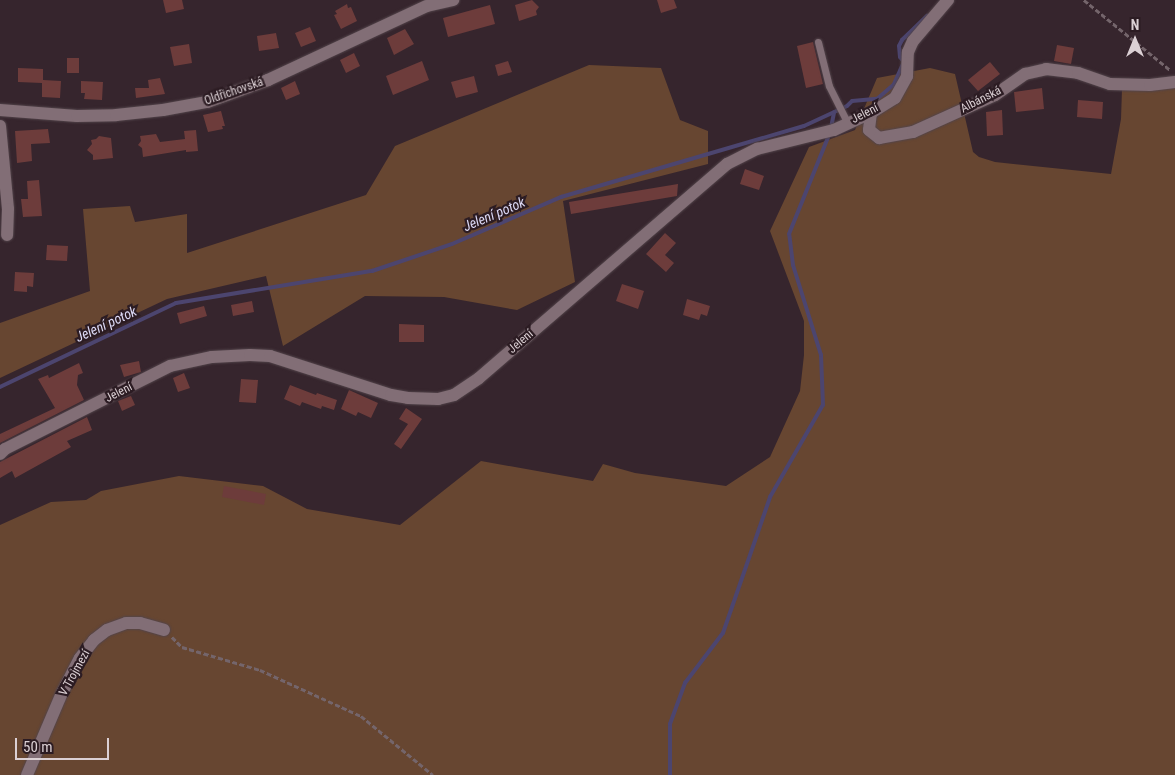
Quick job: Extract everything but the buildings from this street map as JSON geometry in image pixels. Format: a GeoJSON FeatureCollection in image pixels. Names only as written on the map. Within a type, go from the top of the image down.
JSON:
{"type":"FeatureCollection","features":[{"type":"Feature","properties":{"kind":"street","name":"Oldřichovská"},"geometry":{"type":"LineString","coordinates":[[0,110],[77,116],[116,115],[163,110],[207,102],[268,80],[423,3],[453,0]]}},
{"type":"Feature","properties":{"kind":"street","name":"Jelení"},"geometry":{"type":"LineString","coordinates":[[0,454],[170,366],[212,357],[270,356],[400,397],[438,399],[454,395],[480,378],[727,164],[757,149],[834,130],[845,118],[871,113],[895,98],[907,76],[908,52],[913,41],[948,0]]}},
{"type":"Feature","properties":{"kind":"street","name":"Albánská"},"geometry":{"type":"LineString","coordinates":[[871,113],[869,130],[879,138],[913,132],[995,95],[1025,74],[1046,69],[1078,73],[1110,84],[1150,85],[1175,82]]}},
{"type":"Feature","properties":{"kind":"street"},"geometry":{"type":"LineString","coordinates":[[0,126],[8,209],[6,235]]}},
{"type":"Feature","properties":{"kind":"street","name":"V Trojmezí"},"geometry":{"type":"LineString","coordinates":[[26,775],[62,693],[80,658],[94,640],[107,630],[126,623],[140,623],[164,630]]}},
{"type":"Feature","properties":{"kind":"lane"},"geometry":{"type":"LineString","coordinates":[[818,42],[829,86],[845,118]]}},
{"type":"Feature","properties":{"kind":"path"},"geometry":{"type":"LineString","coordinates":[[1084,0],[1175,74]]}},
{"type":"Feature","properties":{"kind":"path"},"geometry":{"type":"LineString","coordinates":[[164,630],[182,646],[260,670],[361,716],[433,775]]}},
{"type":"Feature","properties":{"kind":"shaded area"},"geometry":{"type":"Polygon","coordinates":[[[589,65],[661,68],[680,120],[708,131],[708,164],[563,201],[575,282],[517,310],[444,297],[365,296],[283,346],[266,276],[167,299],[0,378],[0,323],[90,291],[83,209],[130,206],[135,222],[187,214],[187,253],[366,195],[395,146],[589,65]]]}},
{"type":"Feature","properties":{"kind":"shaded area"},"geometry":{"type":"Polygon","coordinates":[[[930,68],[955,74],[973,152],[979,157],[995,162],[1111,174],[1121,119],[1122,89],[1175,87],[1175,775],[0,775],[0,525],[51,502],[86,500],[101,491],[179,476],[263,486],[307,509],[400,525],[481,461],[593,481],[603,464],[635,473],[726,486],[770,457],[800,391],[804,355],[804,321],[770,231],[809,147],[855,130],[877,78],[930,68]]]}},
{"type":"Feature","properties":{"kind":"waterway","name":"Jelení potok"},"geometry":{"type":"LineString","coordinates":[[0,387],[176,303],[372,271],[452,244],[561,197],[804,126],[847,106],[852,101],[877,99],[894,84],[904,62],[900,57],[899,46],[902,40],[927,16]]}},
{"type":"Feature","properties":{"kind":"waterway"},"geometry":{"type":"LineString","coordinates":[[831,128],[834,112]]}},
{"type":"Feature","properties":{"kind":"waterway"},"geometry":{"type":"LineString","coordinates":[[670,775],[670,724],[685,683],[723,633],[770,497],[823,405],[821,355],[793,265],[789,234],[829,135]]}}]}
